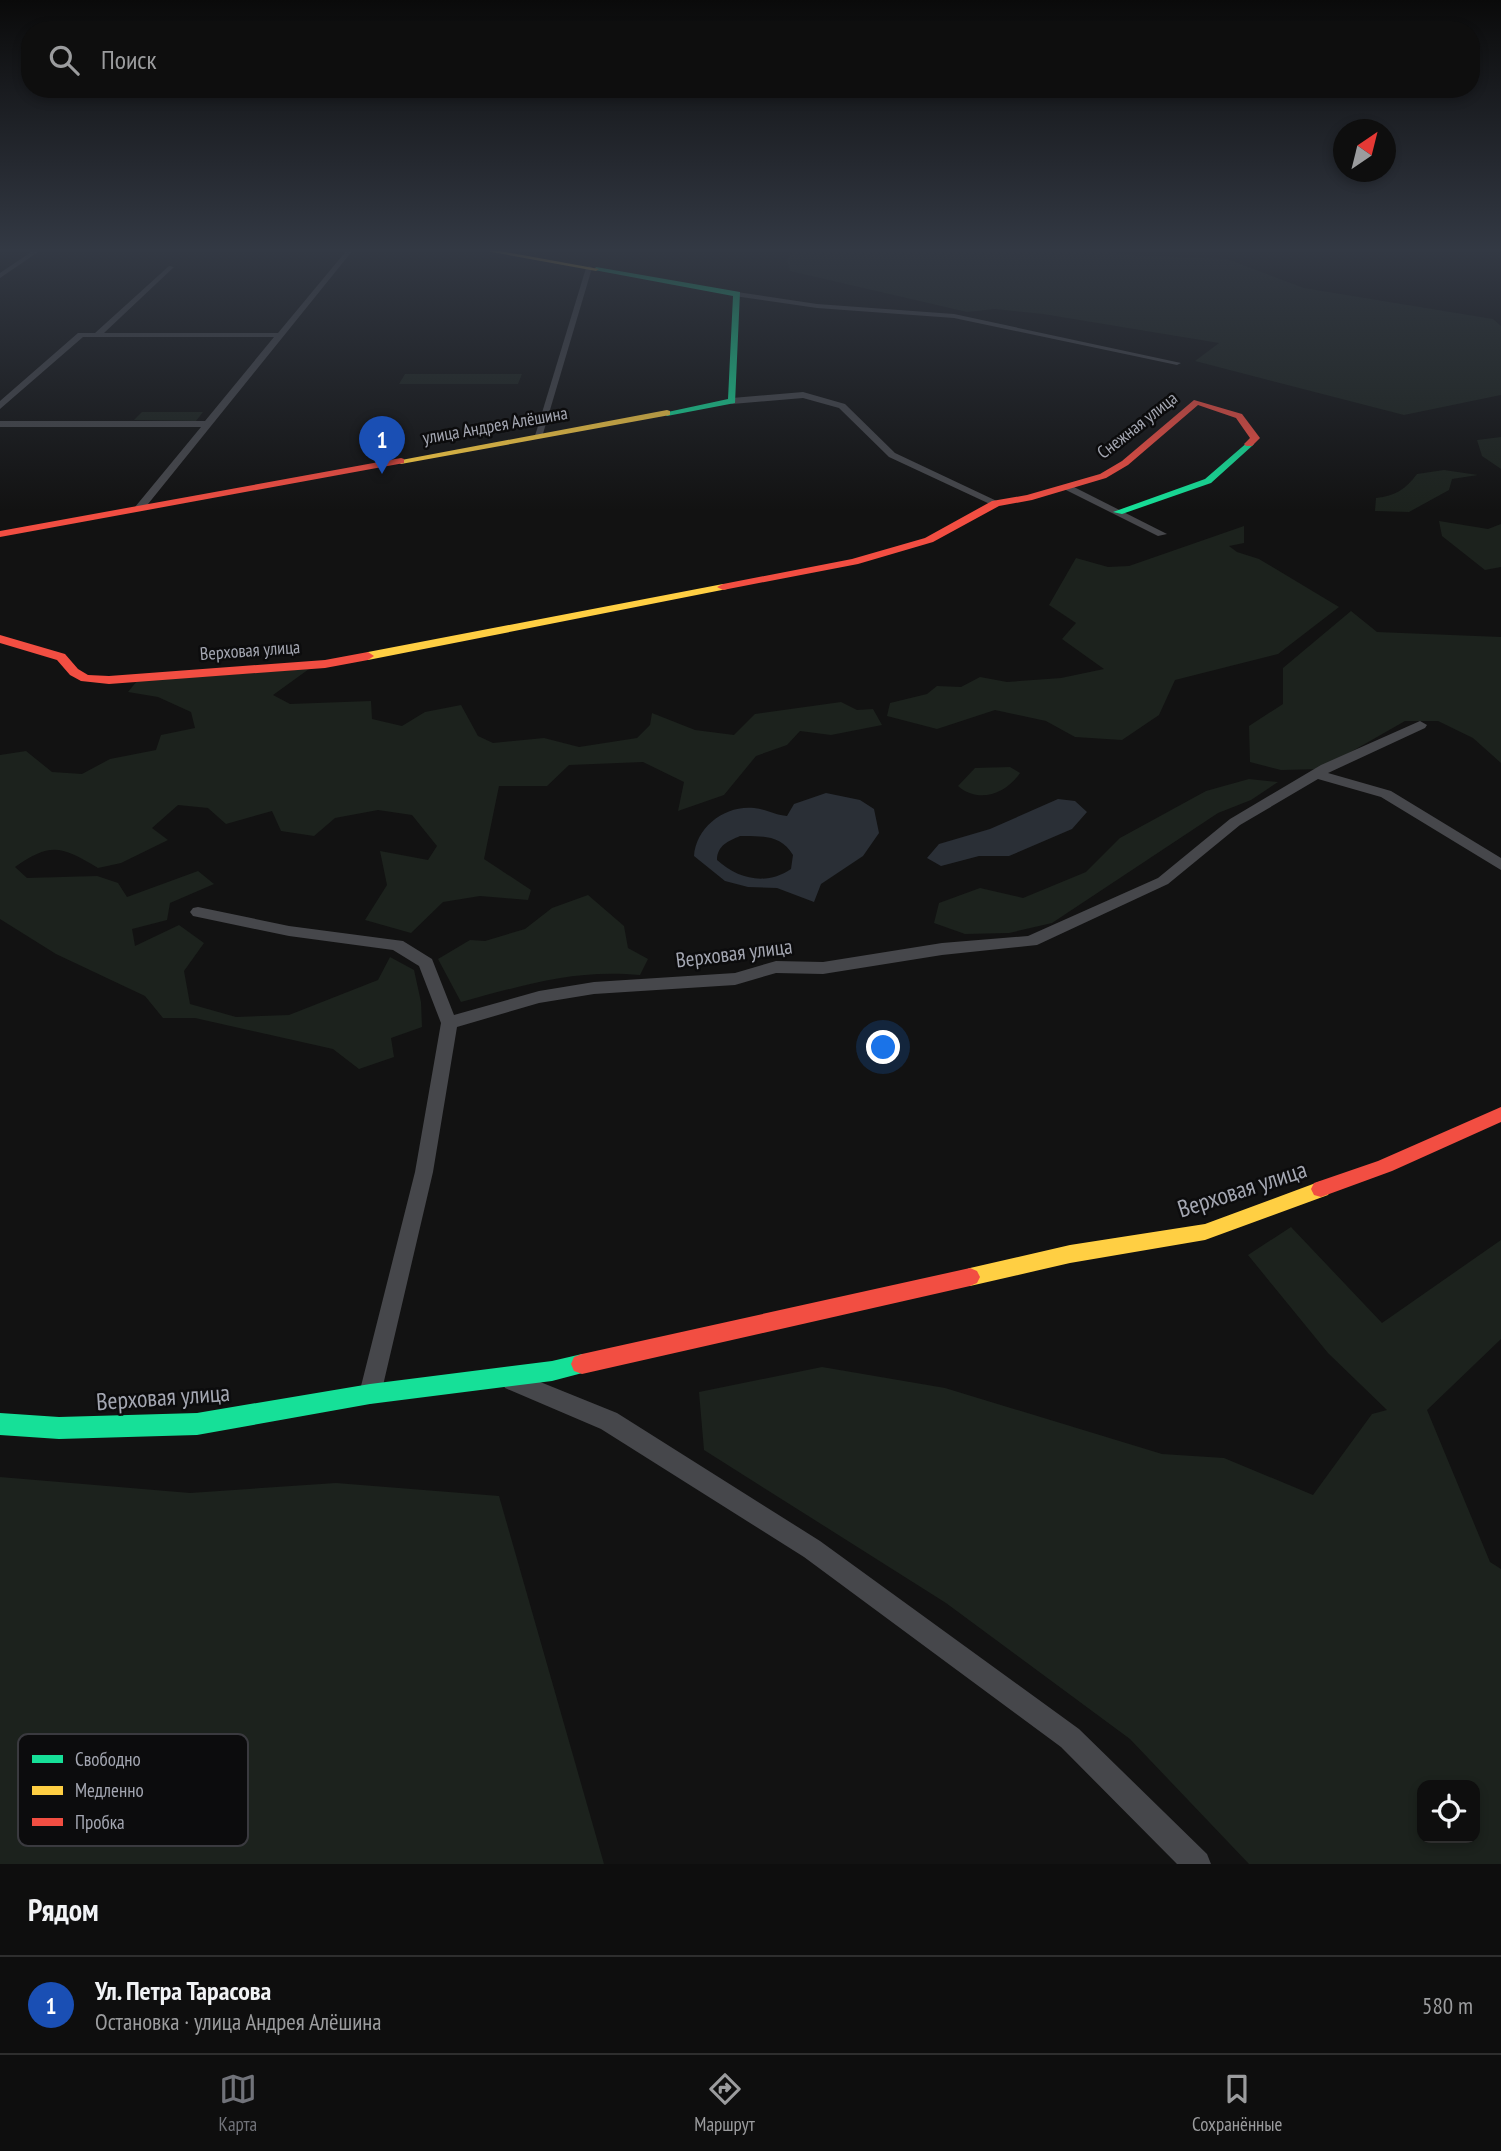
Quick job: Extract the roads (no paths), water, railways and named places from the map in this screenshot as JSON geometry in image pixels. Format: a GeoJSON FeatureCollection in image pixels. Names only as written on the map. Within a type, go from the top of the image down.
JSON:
{"type":"FeatureCollection","features":[{"type":"Feature","properties":{"kind":"street"},"geometry":{"type":"LineString","coordinates":[[0,406],[80,337]]}},
{"type":"Feature","properties":{"kind":"street"},"geometry":{"type":"LineString","coordinates":[[141,507],[279,337]]}},
{"type":"Feature","properties":{"kind":"street"},"geometry":{"type":"LineString","coordinates":[[537,437],[568,337]]}},
{"type":"Feature","properties":{"kind":"street"},"geometry":{"type":"LineString","coordinates":[[735,337],[732,401],[781,395],[823,399],[842,406],[892,455],[996,503]]}},
{"type":"Feature","properties":{"kind":"street"},"geometry":{"type":"LineString","coordinates":[[1054,337],[1177,363]]}},
{"type":"Feature","properties":{"kind":"street","name":"улица Андрея Алёшина"},"geometry":{"type":"LineString","coordinates":[[0,534],[732,401]]}},
{"type":"Feature","properties":{"kind":"street","name":"Снежная улица"},"geometry":{"type":"LineString","coordinates":[[996,503],[1103,476],[1125,463],[1197,402],[1231,412],[1249,422],[1255,438],[1208,481],[1118,512]]}},
{"type":"Feature","properties":{"kind":"street"},"geometry":{"type":"LineString","coordinates":[[0,424],[207,424]]}},
{"type":"Feature","properties":{"kind":"street"},"geometry":{"type":"LineString","coordinates":[[1067,486],[1162,534]]}},
{"type":"Feature","properties":{"kind":"street","name":"Верховая улица"},"geometry":{"type":"LineString","coordinates":[[0,639],[47,650],[61,657],[74,672],[97,679],[325,664],[854,562],[929,540],[996,503]]}},
{"type":"Feature","properties":{"kind":"street","name":"Верховая улица"},"geometry":{"type":"LineString","coordinates":[[449,1023],[538,997],[594,988],[734,979],[776,967],[823,968],[942,949],[1031,941],[1163,881],[1235,822],[1317,774],[1420,725]]}},
{"type":"Feature","properties":{"kind":"street"},"geometry":{"type":"LineString","coordinates":[[1317,774],[1386,794],[1501,865]]}},
{"type":"Feature","properties":{"kind":"street"},"geometry":{"type":"LineString","coordinates":[[198,912],[289,932],[397,945],[426,963],[449,1023],[424,1171],[370,1394]]}},
{"type":"Feature","properties":{"kind":"street","name":"Верховая улица"},"geometry":{"type":"LineString","coordinates":[[0,1424],[59,1428],[197,1424],[370,1394],[552,1371],[1070,1254],[1205,1232],[1385,1166],[1501,1114]]}},
{"type":"Feature","properties":{"kind":"street"},"geometry":{"type":"LineString","coordinates":[[504,1377],[609,1421],[812,1549],[1070,1738],[1197,1864]]}},
{"type":"Feature","properties":{"kind":"place","name":"Ул. Петра Тарасова"},"geometry":{"type":"Point","coordinates":[382,474]}}]}
